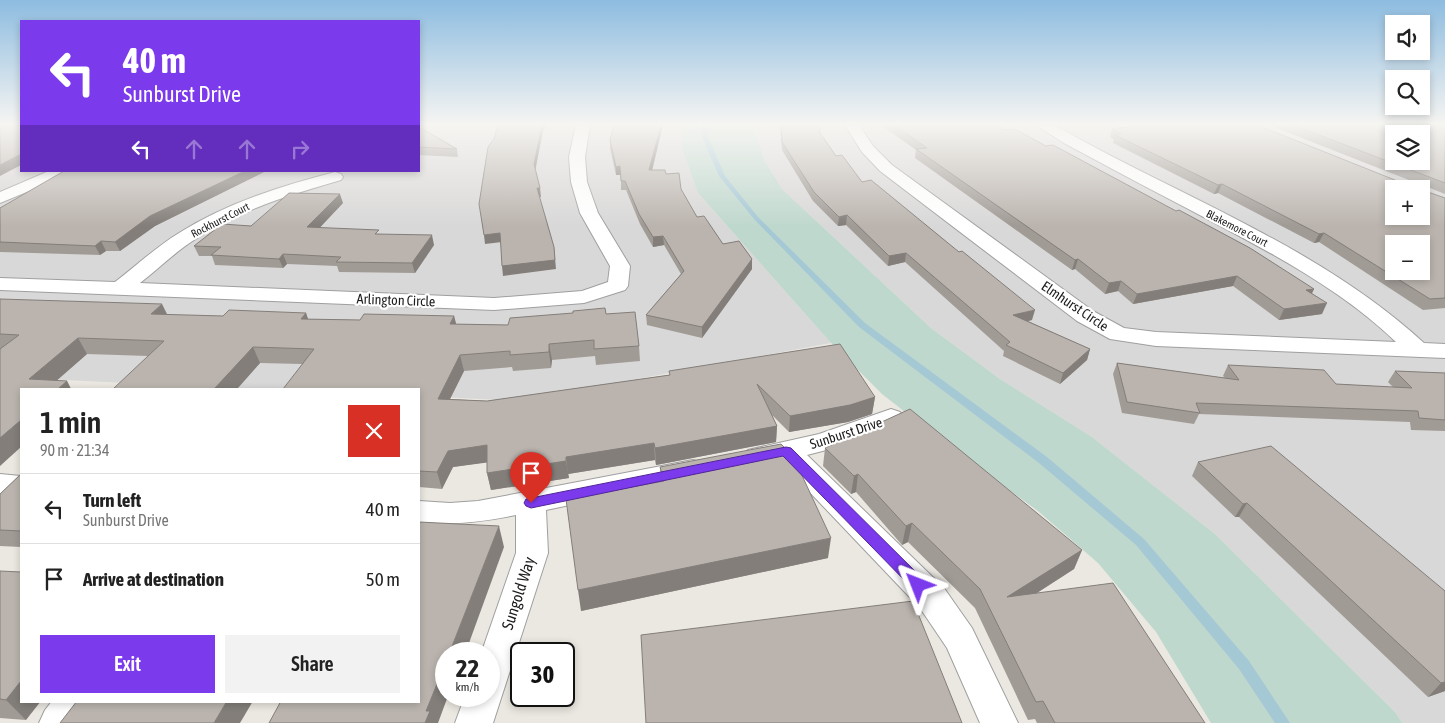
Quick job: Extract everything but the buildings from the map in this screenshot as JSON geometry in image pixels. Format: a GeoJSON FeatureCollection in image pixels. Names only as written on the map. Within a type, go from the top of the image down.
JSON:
{"type":"FeatureCollection","features":[{"type":"Feature","properties":{"kind":"street","name":"Arlington Circle"},"geometry":{"type":"LineString","coordinates":[[0,284],[494,304],[533,303],[584,297],[618,286],[620,266],[589,213],[579,182],[577,159]]}},
{"type":"Feature","properties":{"kind":"street","name":"Elmhurst Circle"},"geometry":{"type":"LineString","coordinates":[[877,159],[886,168],[1085,316],[1118,334],[1156,339],[1445,351]]}},
{"type":"Feature","properties":{"kind":"street","name":"Blakemore Court"},"geometry":{"type":"LineString","coordinates":[[1105,159],[1276,248],[1331,280],[1386,320],[1418,350]]}},
{"type":"Feature","properties":{"kind":"street"},"geometry":{"type":"LineString","coordinates":[[0,198],[62,172]]}},
{"type":"Feature","properties":{"kind":"street","name":"Rockhurst Court"},"geometry":{"type":"LineString","coordinates":[[120,289],[184,238],[212,222],[279,192],[335,177]]}},
{"type":"Feature","properties":{"kind":"street","name":"Sunburst Drive"},"geometry":{"type":"LineString","coordinates":[[420,512],[450,514],[478,512],[531,503],[786,451],[824,442],[890,418]]}},
{"type":"Feature","properties":{"kind":"street"},"geometry":{"type":"LineString","coordinates":[[786,451],[932,598],[960,639],[999,723]]}},
{"type":"Feature","properties":{"kind":"street","name":"Sungold Way"},"geometry":{"type":"LineString","coordinates":[[500,648],[532,553],[531,503]]}},
{"type":"Feature","properties":{"kind":"street"},"geometry":{"type":"LineString","coordinates":[[58,723],[74,703]]}},
{"type":"Feature","properties":{"kind":"street"},"geometry":{"type":"LineString","coordinates":[[474,723],[480,707]]}},
{"type":"Feature","properties":{"kind":"shaded area"},"geometry":{"type":"Polygon","coordinates":[[[0,159],[20,159],[20,172],[420,172],[420,159],[686,159],[698,193],[831,343],[518,401],[420,396],[420,388],[236,388],[0,377],[0,159]]]}},
{"type":"Feature","properties":{"kind":"shaded area"},"geometry":{"type":"Polygon","coordinates":[[[764,159],[1385,159],[1385,170],[1430,170],[1430,159],[1445,159],[1445,723],[1402,723],[1396,713],[1215,534],[1092,437],[1000,379],[931,328],[782,189],[764,159]]]}},
{"type":"Feature","properties":{"kind":"green space"},"geometry":{"type":"Polygon","coordinates":[[[686,159],[764,159],[782,189],[931,328],[1000,379],[1092,437],[1215,534],[1396,713],[1402,723],[1211,723],[1156,632],[1098,563],[1038,511],[951,448],[882,394],[831,343],[698,193],[686,159]]]}},
{"type":"Feature","properties":{"kind":"waterway"},"geometry":{"type":"LineString","coordinates":[[714,159],[722,176],[756,218],[862,325],[1043,460],[1140,542],[1244,665],[1283,723]]}},
{"type":"Feature","properties":{"kind":"route"},"geometry":{"type":"LineString","coordinates":[[531,503],[786,451],[918,585]]}}]}
